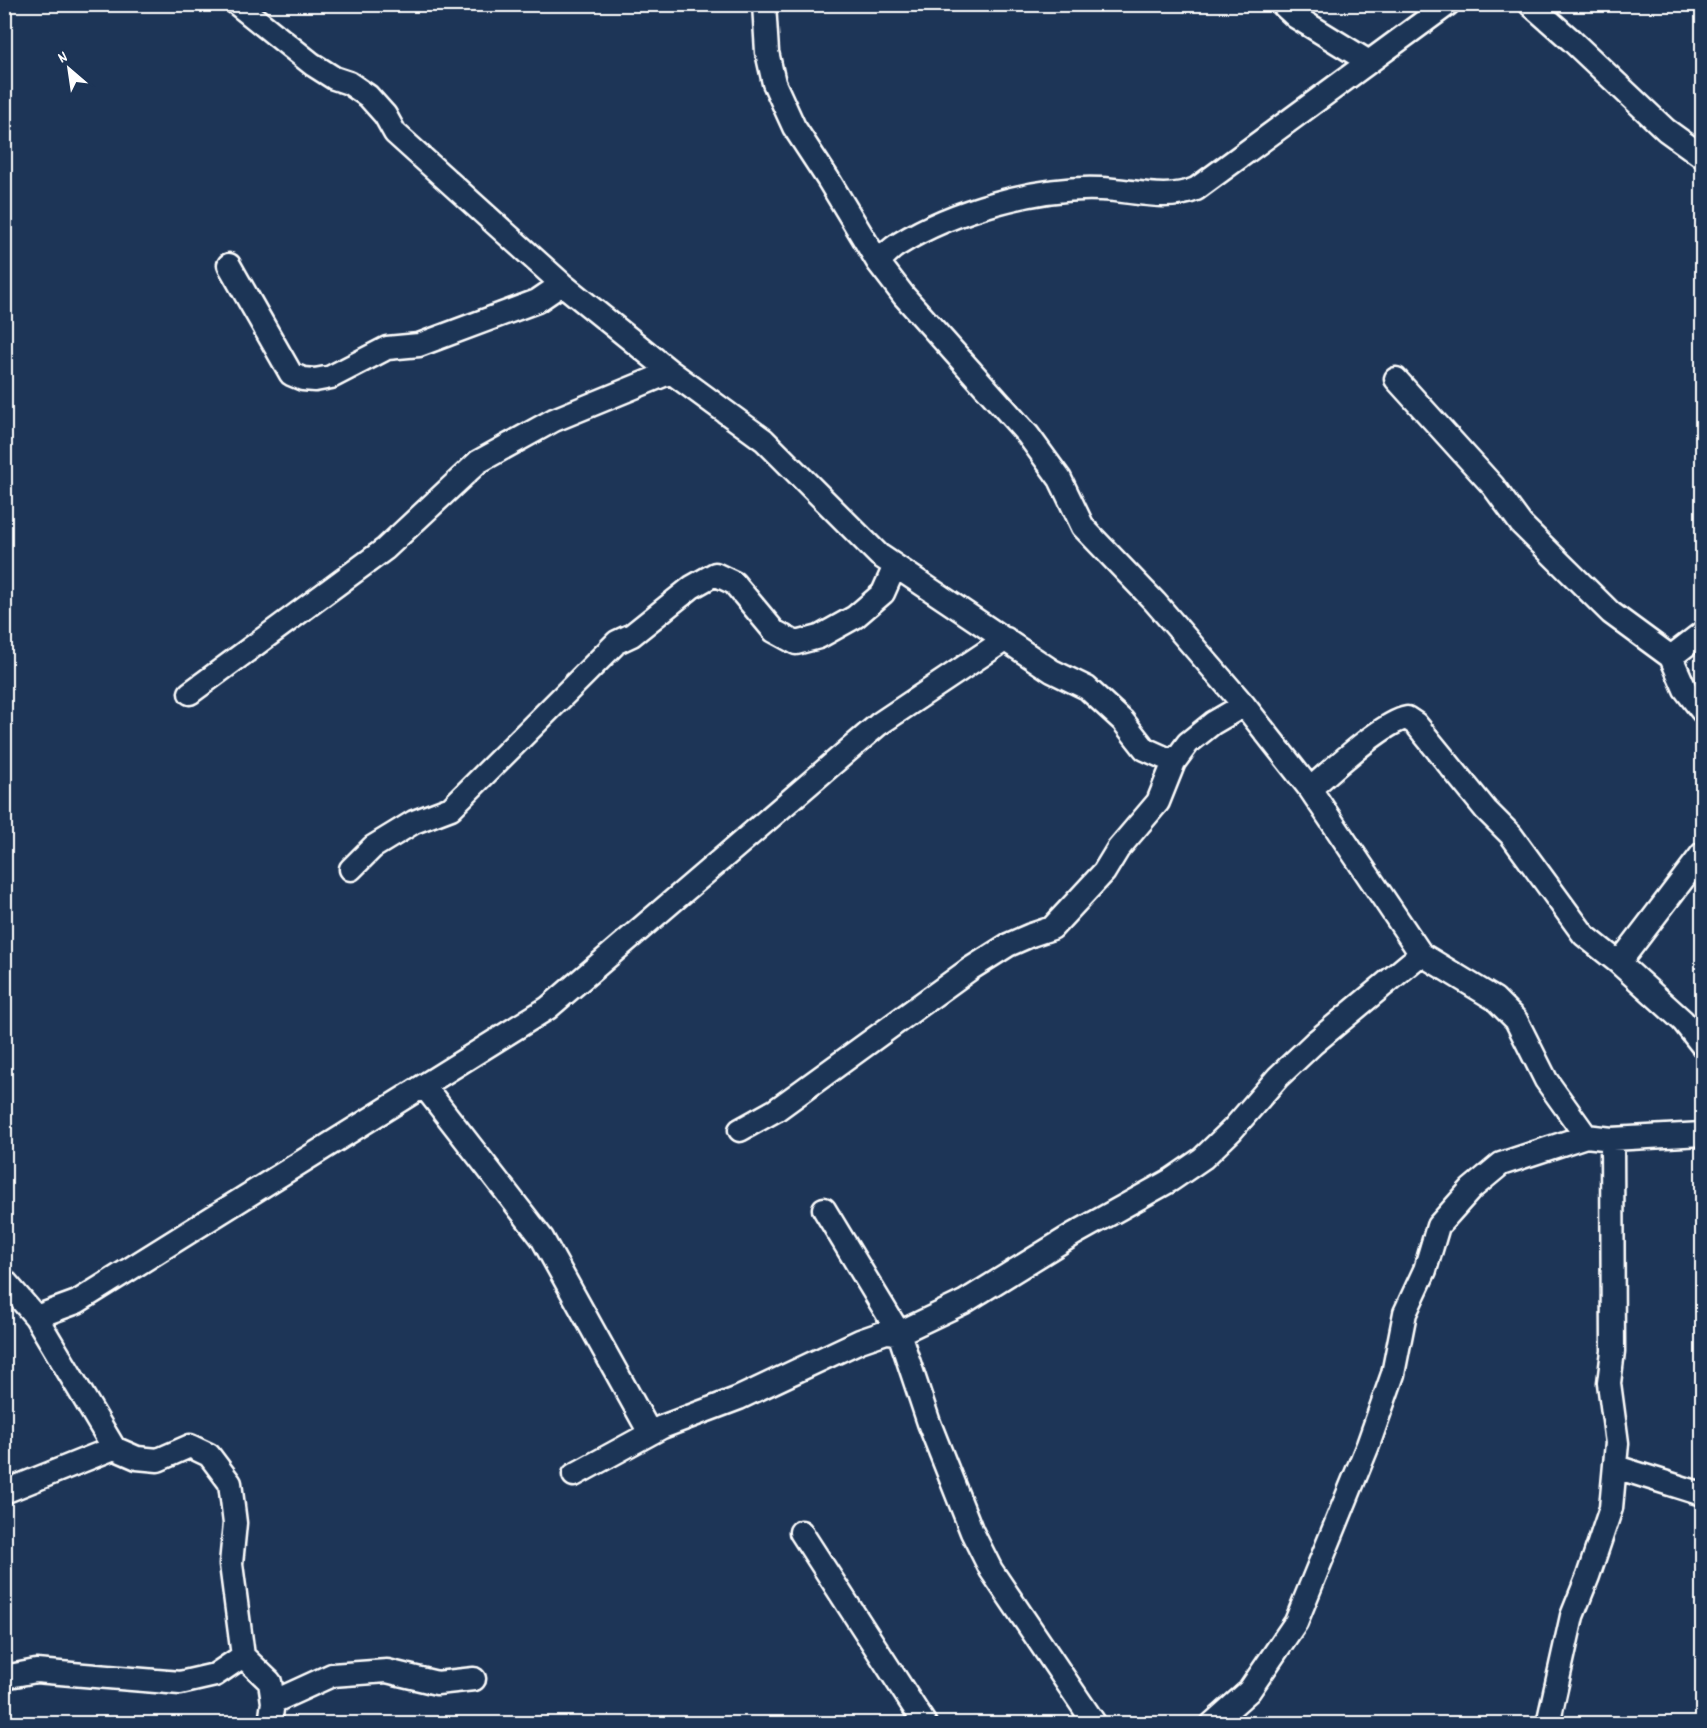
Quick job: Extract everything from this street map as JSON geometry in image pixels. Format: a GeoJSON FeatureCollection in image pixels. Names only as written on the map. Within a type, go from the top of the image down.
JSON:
{"type":"FeatureCollection","features":[{"type":"Feature","properties":{"kind":"street"},"geometry":{"type":"LineString","coordinates":[[237,4],[312,64],[334,78],[349,83],[368,96],[385,115],[395,133],[562,284],[671,372],[764,440],[879,555],[1052,671],[1087,687],[1123,721],[1145,750],[1174,762]]}},
{"type":"Feature","properties":{"kind":"street"},"geometry":{"type":"LineString","coordinates":[[764,4],[767,52],[774,83],[794,127],[828,178],[878,262],[904,296],[1028,435],[1060,479],[1083,527],[1155,602],[1244,705],[1310,789],[1421,954],[1495,999],[1516,1020],[1546,1080],[1586,1136]]}},
{"type":"Feature","properties":{"kind":"street"},"geometry":{"type":"LineString","coordinates":[[1282,4],[1296,17],[1369,62]]}},
{"type":"Feature","properties":{"kind":"street"},"geometry":{"type":"LineString","coordinates":[[878,262],[897,245],[944,220],[1012,199],[1055,192],[1099,189],[1167,196],[1184,194],[1196,189],[1448,4]]}},
{"type":"Feature","properties":{"kind":"street"},"geometry":{"type":"LineString","coordinates":[[1530,4],[1666,130],[1702,156]]}},
{"type":"Feature","properties":{"kind":"street"},"geometry":{"type":"LineString","coordinates":[[229,265],[291,374],[303,379],[315,380],[331,377],[387,348],[419,345],[537,302],[562,284]]}},
{"type":"Feature","properties":{"kind":"street"},"geometry":{"type":"LineString","coordinates":[[190,693],[385,549],[478,462],[554,420],[671,372]]}},
{"type":"Feature","properties":{"kind":"street"},"geometry":{"type":"LineString","coordinates":[[1396,378],[1493,486],[1521,524],[1611,613],[1671,657],[1676,673],[1685,689],[1702,711]]}},
{"type":"Feature","properties":{"kind":"street"},"geometry":{"type":"LineString","coordinates":[[351,869],[373,847],[414,822],[451,808],[617,642],[632,634],[692,586],[715,574],[734,583],[774,631],[796,644],[819,637],[855,617],[883,593],[895,566]]}},
{"type":"Feature","properties":{"kind":"street"},"geometry":{"type":"LineString","coordinates":[[1671,657],[1702,633]]}},
{"type":"Feature","properties":{"kind":"street"},"geometry":{"type":"LineString","coordinates":[[36,1317],[77,1302],[548,1008],[879,724],[1006,639]]}},
{"type":"Feature","properties":{"kind":"street"},"geometry":{"type":"LineString","coordinates":[[740,1130],[776,1110],[970,969],[1008,945],[1052,928],[1104,872],[1118,849],[1158,802],[1174,762],[1188,743],[1213,723],[1244,705]]}},
{"type":"Feature","properties":{"kind":"street"},"geometry":{"type":"LineString","coordinates":[[1310,789],[1383,729],[1397,720],[1407,718],[1416,724],[1486,810],[1511,835],[1584,935],[1620,963],[1683,1021],[1702,1045]]}},
{"type":"Feature","properties":{"kind":"street"},"geometry":{"type":"LineString","coordinates":[[1620,963],[1702,854]]}},
{"type":"Feature","properties":{"kind":"street"},"geometry":{"type":"LineString","coordinates":[[574,1475],[650,1433],[739,1398],[868,1337],[886,1332],[899,1333],[964,1302],[1074,1234],[1171,1180],[1203,1158],[1232,1130],[1278,1077],[1314,1042],[1421,954]]}},
{"type":"Feature","properties":{"kind":"street"},"geometry":{"type":"LineString","coordinates":[[424,1086],[542,1238],[650,1433]]}},
{"type":"Feature","properties":{"kind":"street"},"geometry":{"type":"LineString","coordinates":[[1212,1724],[1249,1691],[1296,1622],[1393,1374],[1405,1313],[1425,1270],[1438,1226],[1471,1189],[1501,1164],[1586,1136],[1612,1139],[1702,1134]]}},
{"type":"Feature","properties":{"kind":"street"},"geometry":{"type":"LineString","coordinates":[[1548,1724],[1572,1616],[1611,1508],[1616,1467],[1617,1443],[1609,1383],[1613,1351],[1612,1139]]}},
{"type":"Feature","properties":{"kind":"street"},"geometry":{"type":"LineString","coordinates":[[824,1209],[899,1333],[929,1423],[972,1532],[991,1570],[1095,1724]]}},
{"type":"Feature","properties":{"kind":"street"},"geometry":{"type":"LineString","coordinates":[[4,1280],[36,1317],[114,1448],[137,1458],[158,1460],[190,1446],[209,1455],[230,1483],[235,1522],[231,1564],[243,1656],[270,1682],[271,1713]]}},
{"type":"Feature","properties":{"kind":"street"},"geometry":{"type":"LineString","coordinates":[[4,1492],[114,1448]]}},
{"type":"Feature","properties":{"kind":"street"},"geometry":{"type":"LineString","coordinates":[[1616,1467],[1702,1494]]}},
{"type":"Feature","properties":{"kind":"street"},"geometry":{"type":"LineString","coordinates":[[801,1532],[924,1724]]}},
{"type":"Feature","properties":{"kind":"street"},"geometry":{"type":"LineString","coordinates":[[4,1677],[36,1671],[180,1683],[215,1675],[243,1656]]}},
{"type":"Feature","properties":{"kind":"street"},"geometry":{"type":"LineString","coordinates":[[271,1713],[332,1675],[387,1671],[437,1683],[474,1679]]}}]}
